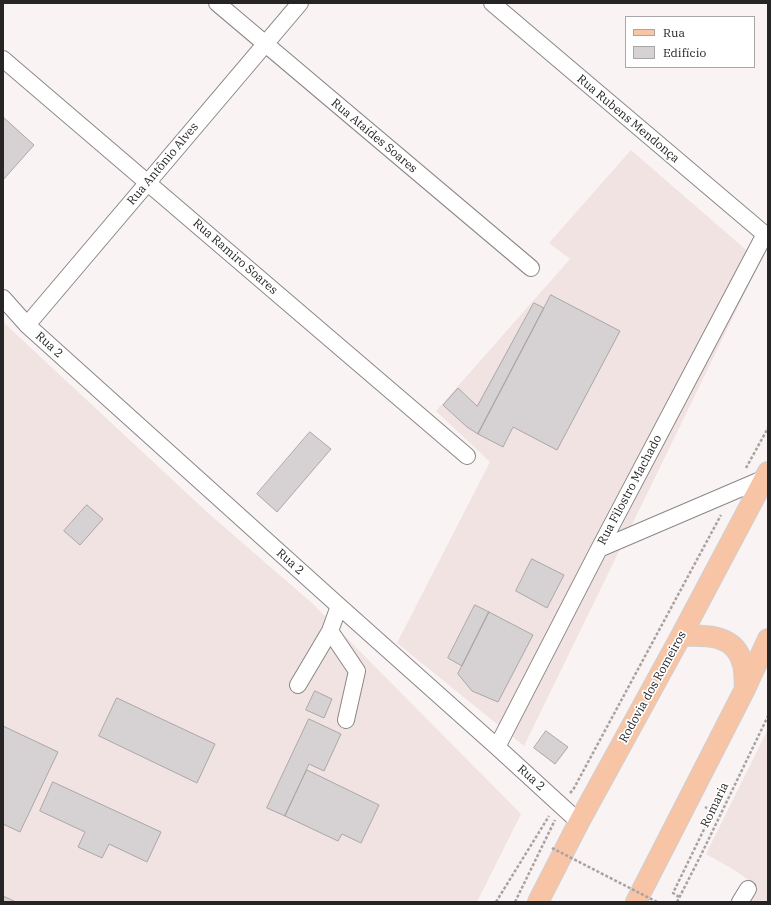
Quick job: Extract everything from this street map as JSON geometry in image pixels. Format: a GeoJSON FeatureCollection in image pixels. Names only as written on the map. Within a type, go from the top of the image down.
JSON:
{"type":"FeatureCollection","features":[{"type":"Feature","properties":{"kind":"main road","name":"Rodovia dos Romeiros"},"geometry":{"type":"LineString","coordinates":[[538,902],[579,822],[681,636],[766,475]]}},
{"type":"Feature","properties":{"kind":"main road"},"geometry":{"type":"LineString","coordinates":[[681,636],[705,636],[721,639],[731,644],[739,653],[744,666],[745,689]]}},
{"type":"Feature","properties":{"kind":"main road"},"geometry":{"type":"LineString","coordinates":[[636,902],[745,689],[768,639]]}},
{"type":"Feature","properties":{"kind":"street","name":"Rua Ataídes Soares"},"geometry":{"type":"LineString","coordinates":[[217,3],[530,268]]}},
{"type":"Feature","properties":{"kind":"street","name":"Rua Antônio Alves"},"geometry":{"type":"LineString","coordinates":[[26,325],[300,3]]}},
{"type":"Feature","properties":{"kind":"street","name":"Rua Rubens Mendonça"},"geometry":{"type":"LineString","coordinates":[[492,3],[767,236]]}},
{"type":"Feature","properties":{"kind":"street","name":"Rua Ramiro Soares"},"geometry":{"type":"LineString","coordinates":[[3,59],[467,456]]}},
{"type":"Feature","properties":{"kind":"street","name":"Rua Filostro Machado"},"geometry":{"type":"LineString","coordinates":[[497,747],[599,549],[767,236]]}},
{"type":"Feature","properties":{"kind":"street","name":"Rua 2"},"geometry":{"type":"LineString","coordinates":[[3,298],[26,325],[579,822]]}},
{"type":"Feature","properties":{"kind":"street"},"geometry":{"type":"LineString","coordinates":[[599,549],[734,491],[766,475]]}},
{"type":"Feature","properties":{"kind":"street"},"geometry":{"type":"LineString","coordinates":[[298,685],[330,631],[339,606]]}},
{"type":"Feature","properties":{"kind":"street"},"geometry":{"type":"LineString","coordinates":[[330,631],[356,671],[346,720]]}},
{"type":"Feature","properties":{"kind":"path"},"geometry":{"type":"LineString","coordinates":[[496,902],[547,818],[561,805],[573,790],[768,428]]}},
{"type":"Feature","properties":{"kind":"path","name":"Romaria"},"geometry":{"type":"LineString","coordinates":[[677,902],[768,716]]}},
{"type":"Feature","properties":{"kind":"path"},"geometry":{"type":"LineString","coordinates":[[515,902],[561,805]]}},
{"type":"Feature","properties":{"kind":"path"},"geometry":{"type":"LineString","coordinates":[[679,897],[673,893],[712,811],[704,807]]}},
{"type":"Feature","properties":{"kind":"path"},"geometry":{"type":"LineString","coordinates":[[552,848],[657,902]]}},
{"type":"Feature","properties":{"kind":"shaded area"},"geometry":{"type":"Polygon","coordinates":[[[631,150],[760,262],[524,746],[397,643],[490,462],[436,411],[570,259],[549,243],[631,150]]]}},
{"type":"Feature","properties":{"kind":"shaded area"},"geometry":{"type":"Polygon","coordinates":[[[3,322],[208,513],[313,604],[521,814],[477,902],[3,902],[3,322]]]}},
{"type":"Feature","properties":{"kind":"shaded area"},"geometry":{"type":"Polygon","coordinates":[[[768,729],[768,902],[749,902],[758,887],[736,871],[706,854],[768,729]]]}},
{"type":"Feature","properties":{"kind":"building"},"geometry":{"type":"Polygon","coordinates":[[[3,117],[34,145],[3,180],[3,117]]]}},
{"type":"Feature","properties":{"kind":"building"},"geometry":{"type":"Polygon","coordinates":[[[551,295],[620,331],[557,450],[513,427],[503,447],[478,434],[551,295]]]}},
{"type":"Feature","properties":{"kind":"building"},"geometry":{"type":"Polygon","coordinates":[[[534,303],[544,308],[478,434],[467,427],[443,405],[458,388],[477,406],[534,303]]]}},
{"type":"Feature","properties":{"kind":"building"},"geometry":{"type":"Polygon","coordinates":[[[310,432],[331,449],[277,512],[257,494],[310,432]]]}},
{"type":"Feature","properties":{"kind":"building"},"geometry":{"type":"Polygon","coordinates":[[[87,505],[103,519],[80,545],[64,531],[87,505]]]}},
{"type":"Feature","properties":{"kind":"building"},"geometry":{"type":"Polygon","coordinates":[[[532,559],[564,575],[547,608],[516,591],[532,559]]]}},
{"type":"Feature","properties":{"kind":"building"},"geometry":{"type":"Polygon","coordinates":[[[475,605],[489,612],[462,666],[448,658],[475,605]]]}},
{"type":"Feature","properties":{"kind":"building"},"geometry":{"type":"Polygon","coordinates":[[[489,612],[533,635],[498,702],[472,691],[458,674],[489,612]]]}},
{"type":"Feature","properties":{"kind":"building"},"geometry":{"type":"Polygon","coordinates":[[[315,691],[332,699],[324,718],[306,710],[315,691]]]}},
{"type":"Feature","properties":{"kind":"building"},"geometry":{"type":"Polygon","coordinates":[[[117,698],[215,744],[197,783],[99,736],[117,698]]]}},
{"type":"Feature","properties":{"kind":"building"},"geometry":{"type":"Polygon","coordinates":[[[309,719],[341,734],[324,771],[309,764],[285,816],[267,808],[309,719]]]}},
{"type":"Feature","properties":{"kind":"building"},"geometry":{"type":"Polygon","coordinates":[[[3,726],[58,752],[20,832],[3,824],[3,726]]]}},
{"type":"Feature","properties":{"kind":"building"},"geometry":{"type":"Polygon","coordinates":[[[546,731],[568,747],[555,764],[534,748],[546,731]]]}},
{"type":"Feature","properties":{"kind":"building"},"geometry":{"type":"Polygon","coordinates":[[[307,770],[379,805],[361,843],[342,834],[338,841],[285,816],[307,770]]]}},
{"type":"Feature","properties":{"kind":"building"},"geometry":{"type":"Polygon","coordinates":[[[53,782],[161,832],[147,862],[109,844],[102,858],[78,847],[85,832],[40,811],[53,782]]]}},
{"type":"Feature","properties":{"kind":"building"},"geometry":{"type":"Polygon","coordinates":[[[3,896],[16,902],[3,902],[3,896]]]}}]}
